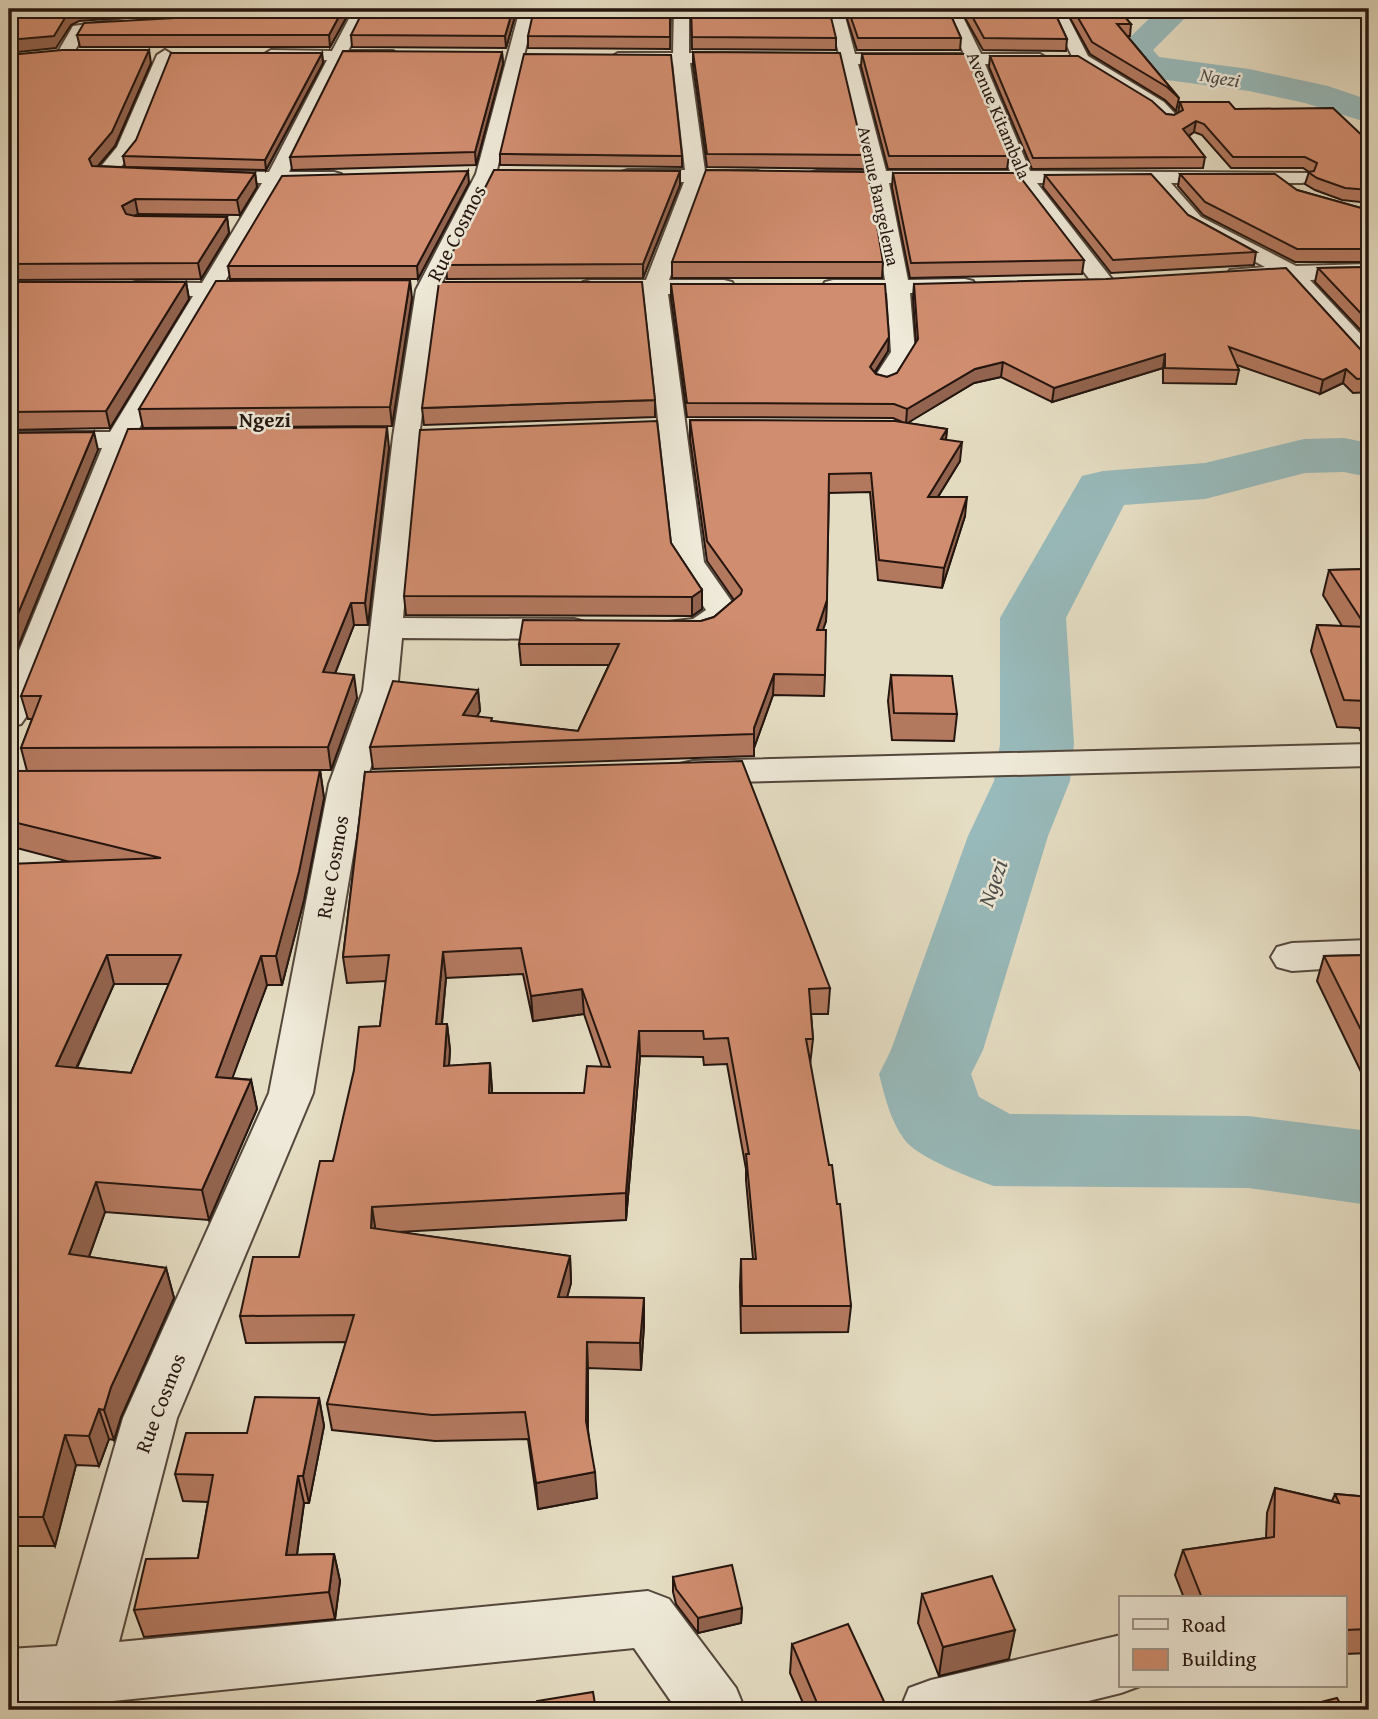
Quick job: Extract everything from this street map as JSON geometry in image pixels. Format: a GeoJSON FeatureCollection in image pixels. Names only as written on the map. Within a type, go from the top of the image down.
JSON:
{"type":"FeatureCollection","features":[{"type":"Feature","properties":{"kind":"street"},"geometry":{"type":"LineString","coordinates":[[9,717],[119,440],[275,179],[361,9]]}},
{"type":"Feature","properties":{"kind":"street","name":"Rue Cosmos"},"geometry":{"type":"LineString","coordinates":[[73,1693],[150,1418],[291,1093],[333,784],[380,691],[407,437],[427,290],[482,175],[527,9]]}},
{"type":"Feature","properties":{"kind":"street"},"geometry":{"type":"LineString","coordinates":[[646,629],[701,629],[723,612],[688,562],[655,286],[696,177],[681,58],[681,9]]}},
{"type":"Feature","properties":{"kind":"street","name":"Avenue Bangelema"},"geometry":{"type":"LineString","coordinates":[[836,9],[878,178],[898,288],[903,352],[885,381]]}},
{"type":"Feature","properties":{"kind":"street","name":"Avenue Kitambala"},"geometry":{"type":"LineString","coordinates":[[952,9],[1023,178],[1104,283]]}},
{"type":"Feature","properties":{"kind":"street"},"geometry":{"type":"LineString","coordinates":[[1057,9],[1068,59]]}},
{"type":"Feature","properties":{"kind":"street"},"geometry":{"type":"LineString","coordinates":[[89,55],[57,56],[79,29],[144,18]]}},
{"type":"Feature","properties":{"kind":"street"},"geometry":{"type":"LineString","coordinates":[[248,55],[277,47],[338,55],[405,56]]}},
{"type":"Feature","properties":{"kind":"street"},"geometry":{"type":"LineString","coordinates":[[166,55],[126,149],[104,175],[275,179],[354,177]]}},
{"type":"Feature","properties":{"kind":"street"},"geometry":{"type":"LineString","coordinates":[[597,58],[1068,59],[1158,106],[1171,119]]}},
{"type":"Feature","properties":{"kind":"street"},"geometry":{"type":"LineString","coordinates":[[1209,159],[1224,177]]}},
{"type":"Feature","properties":{"kind":"street"},"geometry":{"type":"LineString","coordinates":[[612,176],[774,177]]}},
{"type":"Feature","properties":{"kind":"street"},"geometry":{"type":"LineString","coordinates":[[800,177],[1279,177],[1302,186]]}},
{"type":"Feature","properties":{"kind":"street"},"geometry":{"type":"LineString","coordinates":[[1155,177],[1194,221],[1290,272],[1365,348]]}},
{"type":"Feature","properties":{"kind":"street"},"geometry":{"type":"LineString","coordinates":[[220,224],[247,224]]}},
{"type":"Feature","properties":{"kind":"street"},"geometry":{"type":"LineString","coordinates":[[1210,277],[1369,271]]}},
{"type":"Feature","properties":{"kind":"street"},"geometry":{"type":"LineString","coordinates":[[1077,283],[1131,281]]}},
{"type":"Feature","properties":{"kind":"street"},"geometry":{"type":"LineString","coordinates":[[817,287],[981,286]]}},
{"type":"Feature","properties":{"kind":"street"},"geometry":{"type":"LineString","coordinates":[[574,288],[749,287]]}},
{"type":"Feature","properties":{"kind":"street"},"geometry":{"type":"LineString","coordinates":[[115,289],[290,290]]}},
{"type":"Feature","properties":{"kind":"street"},"geometry":{"type":"LineString","coordinates":[[643,429],[699,428]]}},
{"type":"Feature","properties":{"kind":"street"},"geometry":{"type":"LineString","coordinates":[[9,440],[201,439]]}},
{"type":"Feature","properties":{"kind":"street"},"geometry":{"type":"LineString","coordinates":[[387,628],[605,629]]}},
{"type":"Feature","properties":{"kind":"street"},"geometry":{"type":"LineString","coordinates":[[666,773],[1369,755]]}},
{"type":"Feature","properties":{"kind":"street"},"geometry":{"type":"LineString","coordinates":[[333,784],[388,782]]}},
{"type":"Feature","properties":{"kind":"street"},"geometry":{"type":"LineString","coordinates":[[1292,957],[1369,953]]}},
{"type":"Feature","properties":{"kind":"street"},"geometry":{"type":"LineString","coordinates":[[9,1678],[73,1693],[648,1619],[714,1710]]}},
{"type":"Feature","properties":{"kind":"street"},"geometry":{"type":"LineString","coordinates":[[932,1710],[1119,1664]]}},
{"type":"Feature","properties":{"kind":"building"},"geometry":{"type":"Polygon","coordinates":[[[9,9],[77,9],[68,13],[54,36],[9,40],[9,9]]]}},
{"type":"Feature","properties":{"kind":"building"},"geometry":{"type":"Polygon","coordinates":[[[271,9],[343,9],[329,35],[77,35],[84,23],[230,15],[271,9]]]}},
{"type":"Feature","properties":{"kind":"building"},"geometry":{"type":"Polygon","coordinates":[[[364,9],[513,9],[505,36],[351,35],[364,9]]]}},
{"type":"Feature","properties":{"kind":"building"},"geometry":{"type":"Polygon","coordinates":[[[534,9],[670,9],[670,37],[528,36],[534,9]]]}},
{"type":"Feature","properties":{"kind":"building"},"geometry":{"type":"Polygon","coordinates":[[[691,9],[829,9],[836,38],[692,37],[691,9]]]}},
{"type":"Feature","properties":{"kind":"building"},"geometry":{"type":"Polygon","coordinates":[[[848,9],[948,9],[961,38],[858,38],[848,9]]]}},
{"type":"Feature","properties":{"kind":"building"},"geometry":{"type":"Polygon","coordinates":[[[968,9],[1053,9],[1067,39],[984,38],[968,9]]]}},
{"type":"Feature","properties":{"kind":"building"},"geometry":{"type":"Polygon","coordinates":[[[1073,9],[1118,9],[1131,24],[1117,24],[1179,98],[1167,87],[1092,42],[1073,9]]]}},
{"type":"Feature","properties":{"kind":"building"},"geometry":{"type":"Polygon","coordinates":[[[62,50],[149,50],[112,132],[89,159],[92,166],[255,173],[237,200],[135,199],[122,206],[126,214],[135,216],[227,217],[198,263],[9,264],[9,55],[62,50]]]}},
{"type":"Feature","properties":{"kind":"building"},"geometry":{"type":"Polygon","coordinates":[[[343,51],[502,52],[475,152],[290,157],[343,51]]]}},
{"type":"Feature","properties":{"kind":"building"},"geometry":{"type":"Polygon","coordinates":[[[693,52],[840,53],[864,155],[707,154],[693,52]]]}},
{"type":"Feature","properties":{"kind":"building"},"geometry":{"type":"Polygon","coordinates":[[[171,53],[322,53],[265,160],[123,156],[136,140],[171,53]]]}},
{"type":"Feature","properties":{"kind":"building"},"geometry":{"type":"Polygon","coordinates":[[[524,54],[671,55],[682,156],[500,154],[524,54]]]}},
{"type":"Feature","properties":{"kind":"building"},"geometry":{"type":"Polygon","coordinates":[[[862,54],[967,54],[1009,156],[889,156],[862,54]]]}},
{"type":"Feature","properties":{"kind":"building"},"geometry":{"type":"Polygon","coordinates":[[[990,56],[1078,56],[1152,101],[1166,114],[1174,115],[1183,110],[1180,102],[1229,102],[1235,109],[1333,108],[1369,142],[1369,190],[1345,188],[1317,178],[1308,172],[1314,171],[1317,163],[1305,157],[1233,157],[1204,124],[1196,121],[1183,129],[1205,157],[1033,158],[990,56]]]}},
{"type":"Feature","properties":{"kind":"building"},"geometry":{"type":"Polygon","coordinates":[[[494,170],[680,171],[643,264],[446,265],[494,170]]]}},
{"type":"Feature","properties":{"kind":"building"},"geometry":{"type":"Polygon","coordinates":[[[706,170],[868,172],[883,262],[672,262],[706,170]]]}},
{"type":"Feature","properties":{"kind":"building"},"geometry":{"type":"Polygon","coordinates":[[[468,171],[417,266],[228,266],[282,176],[468,171]]]}},
{"type":"Feature","properties":{"kind":"building"},"geometry":{"type":"Polygon","coordinates":[[[893,173],[1017,173],[1084,260],[911,263],[893,173]]]}},
{"type":"Feature","properties":{"kind":"building"},"geometry":{"type":"Polygon","coordinates":[[[1151,174],[1188,215],[1256,252],[1113,260],[1045,175],[1151,174]]]}},
{"type":"Feature","properties":{"kind":"building"},"geometry":{"type":"Polygon","coordinates":[[[1180,174],[1275,174],[1297,190],[1361,208],[1369,207],[1369,249],[1297,249],[1205,202],[1180,174]]]}},
{"type":"Feature","properties":{"kind":"building"},"geometry":{"type":"Polygon","coordinates":[[[1369,267],[1369,322],[1318,268],[1369,267]]]}},
{"type":"Feature","properties":{"kind":"building"},"geometry":{"type":"Polygon","coordinates":[[[1286,268],[1361,350],[1369,352],[1369,378],[1357,379],[1346,369],[1323,380],[1229,347],[1239,370],[1165,368],[1165,354],[1054,388],[1003,362],[975,369],[907,409],[894,404],[687,403],[671,284],[885,284],[889,337],[870,367],[876,374],[887,377],[897,373],[918,339],[914,284],[1106,279],[1286,268]]]}},
{"type":"Feature","properties":{"kind":"building"},"geometry":{"type":"Polygon","coordinates":[[[410,280],[390,407],[139,409],[216,281],[410,280]]]}},
{"type":"Feature","properties":{"kind":"building"},"geometry":{"type":"Polygon","coordinates":[[[9,282],[186,282],[106,411],[9,412],[9,282]]]}},
{"type":"Feature","properties":{"kind":"building"},"geometry":{"type":"Polygon","coordinates":[[[439,282],[642,282],[655,400],[422,408],[439,282]]]}},
{"type":"Feature","properties":{"kind":"building"},"geometry":{"type":"Polygon","coordinates":[[[690,420],[895,421],[947,429],[941,439],[962,442],[928,497],[967,497],[944,568],[879,560],[871,473],[829,474],[827,600],[817,630],[826,630],[825,675],[774,674],[754,734],[370,747],[393,681],[478,690],[463,715],[578,731],[619,644],[519,644],[523,620],[701,621],[714,617],[741,594],[742,590],[707,541],[690,420]]]}},
{"type":"Feature","properties":{"kind":"building"},"geometry":{"type":"Polygon","coordinates":[[[657,421],[671,543],[702,590],[692,597],[404,596],[420,430],[657,421]]]}},
{"type":"Feature","properties":{"kind":"building"},"geometry":{"type":"Polygon","coordinates":[[[387,427],[365,603],[351,603],[323,672],[354,675],[328,747],[21,748],[41,696],[21,696],[128,429],[387,427]]]}},
{"type":"Feature","properties":{"kind":"building"},"geometry":{"type":"Polygon","coordinates":[[[94,432],[9,635],[9,433],[94,432]]]}},
{"type":"Feature","properties":{"kind":"building"},"geometry":{"type":"Polygon","coordinates":[[[1369,569],[1369,706],[1367,701],[1344,700],[1317,625],[1366,627],[1329,570],[1369,569]]]}},
{"type":"Feature","properties":{"kind":"building"},"geometry":{"type":"Polygon","coordinates":[[[891,675],[952,676],[957,714],[894,713],[891,675]]]}},
{"type":"Feature","properties":{"kind":"building"},"geometry":{"type":"Polygon","coordinates":[[[742,761],[830,988],[809,989],[813,1039],[806,1039],[829,1165],[832,1165],[837,1204],[840,1204],[851,1306],[742,1306],[741,1259],[756,1259],[746,1154],[749,1154],[728,1038],[704,1039],[703,1031],[639,1031],[626,1193],[372,1207],[371,1228],[570,1256],[558,1297],[644,1298],[640,1343],[587,1342],[586,1421],[595,1472],[536,1483],[525,1412],[432,1415],[327,1404],[354,1315],[240,1316],[253,1257],[299,1257],[320,1161],[333,1161],[354,1070],[359,1027],[380,1026],[389,955],[343,957],[365,772],[742,761]],[[521,948],[443,952],[436,1024],[447,1024],[444,1066],[490,1063],[489,1093],[584,1093],[587,1066],[610,1067],[582,989],[531,996],[521,948]]]}},
{"type":"Feature","properties":{"kind":"building"},"geometry":{"type":"Polygon","coordinates":[[[320,770],[299,872],[276,956],[261,956],[216,1077],[251,1080],[202,1190],[96,1182],[69,1254],[166,1268],[111,1387],[104,1410],[99,1409],[89,1436],[65,1435],[43,1517],[9,1517],[9,864],[161,858],[9,821],[9,771],[320,770]],[[107,955],[56,1066],[131,1073],[181,955],[107,955]]]}},
{"type":"Feature","properties":{"kind":"building"},"geometry":{"type":"Polygon","coordinates":[[[1369,955],[1369,1046],[1324,956],[1369,955]]]}},
{"type":"Feature","properties":{"kind":"building"},"geometry":{"type":"Polygon","coordinates":[[[255,1397],[319,1398],[303,1476],[298,1476],[286,1555],[334,1554],[329,1592],[134,1610],[146,1559],[198,1558],[213,1475],[175,1474],[186,1433],[247,1433],[255,1397]]]}},
{"type":"Feature","properties":{"kind":"building"},"geometry":{"type":"Polygon","coordinates":[[[1275,1488],[1339,1503],[1335,1494],[1369,1497],[1369,1629],[1346,1630],[1346,1596],[1201,1596],[1183,1550],[1274,1537],[1275,1488]]]}},
{"type":"Feature","properties":{"kind":"building"},"geometry":{"type":"Polygon","coordinates":[[[732,1565],[742,1608],[698,1618],[676,1589],[673,1577],[732,1565]]]}},
{"type":"Feature","properties":{"kind":"building"},"geometry":{"type":"Polygon","coordinates":[[[992,1576],[1015,1630],[943,1647],[922,1594],[992,1576]]]}},
{"type":"Feature","properties":{"kind":"building"},"geometry":{"type":"Polygon","coordinates":[[[848,1624],[888,1710],[820,1710],[792,1644],[848,1624]]]}},
{"type":"Feature","properties":{"kind":"building"},"geometry":{"type":"Polygon","coordinates":[[[593,1692],[596,1710],[538,1710],[537,1701],[593,1692]]]}},
{"type":"Feature","properties":{"kind":"building"},"geometry":{"type":"Polygon","coordinates":[[[1337,1698],[1344,1710],[1290,1710],[1337,1698]]]}},
{"type":"Feature","properties":{"kind":"waterway","name":"Ngezi"},"geometry":{"type":"LineString","coordinates":[[1178,9],[1134,50],[1147,64],[1165,70],[1249,80],[1315,94],[1369,112]]}},
{"type":"Feature","properties":{"kind":"waterway","name":"Ngezi"},"geometry":{"type":"LineString","coordinates":[[1369,460],[1344,455],[1304,456],[1205,481],[1103,489],[1033,618],[1037,744],[1032,781],[1008,836],[937,1050],[925,1074],[939,1118],[994,1150],[1248,1152],[1369,1168]]}},
{"type":"Feature","properties":{"kind":"district","name":"Ngezi"},"geometry":{"type":"Point","coordinates":[265,419]}}]}
